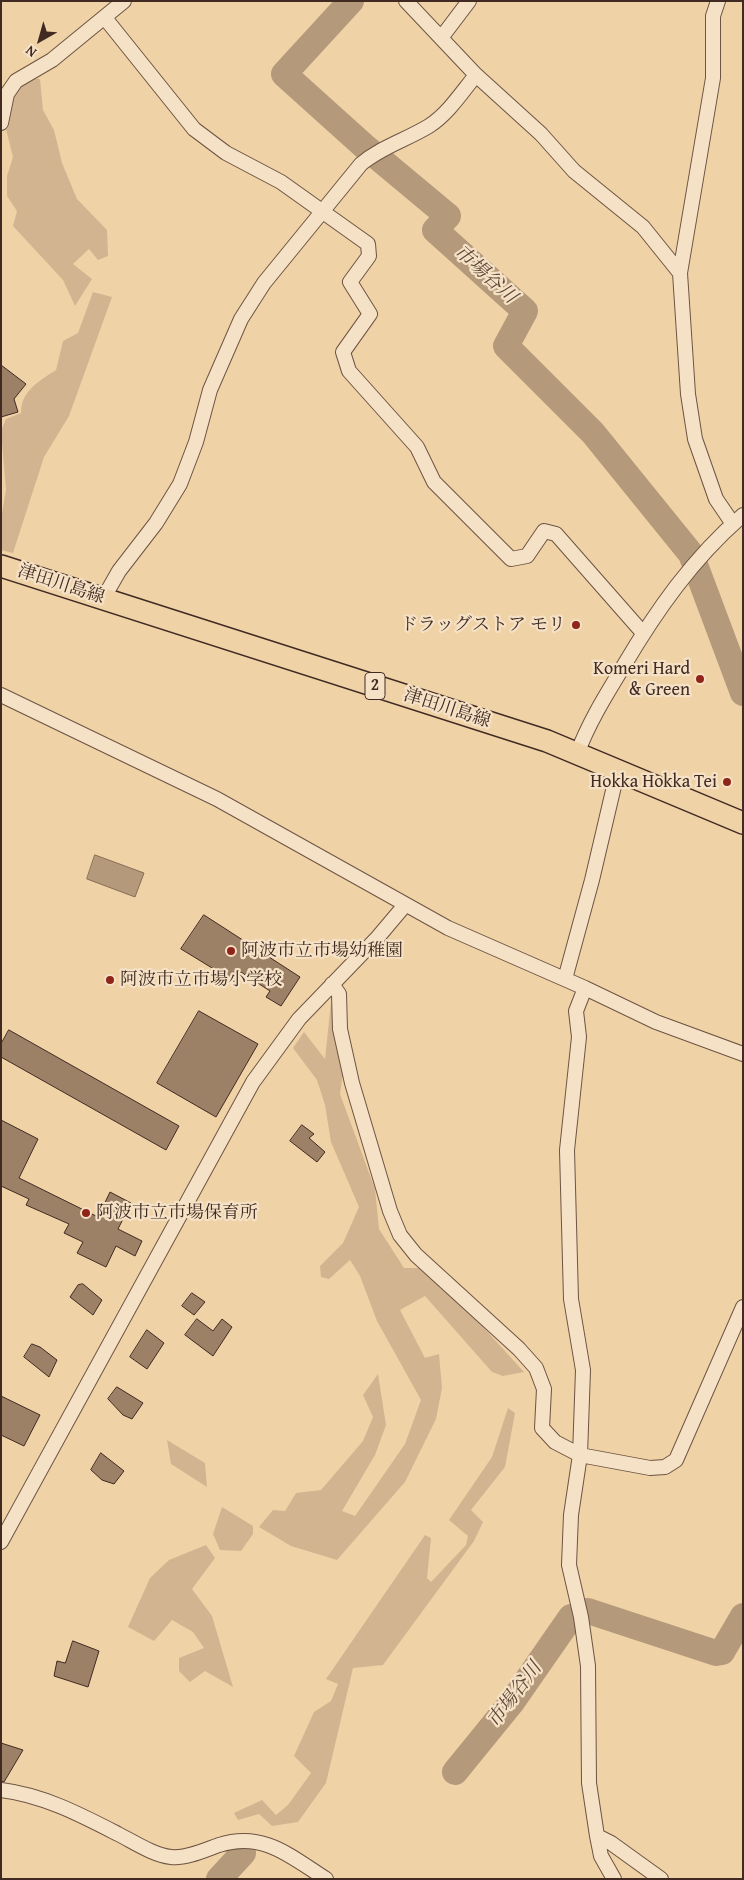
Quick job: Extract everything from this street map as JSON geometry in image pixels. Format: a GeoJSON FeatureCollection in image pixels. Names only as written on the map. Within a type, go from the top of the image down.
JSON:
{"type":"FeatureCollection","features":[{"type":"Feature","properties":{"kind":"main road","name":"津田川島線"},"geometry":{"type":"LineString","coordinates":[[1,566],[547,741],[743,823]]}},
{"type":"Feature","properties":{"kind":"street"},"geometry":{"type":"LineString","coordinates":[[1,123],[6,94],[16,81],[52,60],[124,1]]}},
{"type":"Feature","properties":{"kind":"street"},"geometry":{"type":"LineString","coordinates":[[406,1],[476,75],[541,134],[574,171],[643,227],[680,273]]}},
{"type":"Feature","properties":{"kind":"street"},"geometry":{"type":"LineString","coordinates":[[441,38],[469,1]]}},
{"type":"Feature","properties":{"kind":"street"},"geometry":{"type":"LineString","coordinates":[[577,754],[589,724],[643,633],[694,562],[739,522],[716,499],[695,439],[688,394],[680,273],[713,78],[713,16],[718,1]]}},
{"type":"Feature","properties":{"kind":"street"},"geometry":{"type":"LineString","coordinates":[[105,18],[194,129],[213,145],[281,182],[368,244],[369,256],[350,282],[370,314],[343,352],[349,371],[417,447],[434,482],[510,559],[527,556],[544,532],[556,534],[643,633]]}},
{"type":"Feature","properties":{"kind":"street"},"geometry":{"type":"LineString","coordinates":[[104,599],[119,571],[156,523],[180,484],[196,442],[210,390],[241,319],[264,283],[360,164],[374,154],[430,126],[453,105],[476,75]]}},
{"type":"Feature","properties":{"kind":"street"},"geometry":{"type":"LineString","coordinates":[[1,695],[217,799],[448,928],[585,988],[656,1022],[743,1054]]}},
{"type":"Feature","properties":{"kind":"street"},"geometry":{"type":"LineString","coordinates":[[565,979],[592,880],[615,782],[620,771]]}},
{"type":"Feature","properties":{"kind":"street"},"geometry":{"type":"LineString","coordinates":[[1,1542],[253,1082],[298,1019],[405,904]]}},
{"type":"Feature","properties":{"kind":"street"},"geometry":{"type":"LineString","coordinates":[[332,984],[338,994],[340,1029],[352,1083],[390,1211],[400,1235],[416,1254],[519,1349],[536,1368],[544,1390],[542,1428],[555,1442],[580,1456],[650,1468],[666,1467],[676,1460],[743,1307]]}},
{"type":"Feature","properties":{"kind":"street"},"geometry":{"type":"LineString","coordinates":[[585,988],[576,1011],[579,1037],[567,1150],[571,1299],[583,1370],[580,1456],[571,1515],[569,1565],[581,1617],[588,1666],[589,1783],[596,1836],[601,1856],[614,1879]]}},
{"type":"Feature","properties":{"kind":"street"},"geometry":{"type":"LineString","coordinates":[[1,1790],[23,1793],[82,1816],[143,1847],[171,1857],[194,1853],[235,1840],[261,1841],[283,1852],[320,1877]]}},
{"type":"Feature","properties":{"kind":"street"},"geometry":{"type":"LineString","coordinates":[[596,1836],[611,1843],[661,1879]]}},
{"type":"Feature","properties":{"kind":"shaded area"},"geometry":{"type":"Polygon","coordinates":[[[32,78],[40,79],[43,110],[54,130],[62,163],[77,199],[107,230],[108,256],[98,260],[89,249],[73,264],[92,279],[75,306],[63,280],[13,226],[17,211],[7,196],[7,176],[13,157],[6,129],[12,94],[18,86],[32,78]]]}},
{"type":"Feature","properties":{"kind":"shaded area"},"geometry":{"type":"Polygon","coordinates":[[[93,292],[112,297],[69,416],[44,457],[13,553],[1,550],[1,519],[6,490],[1,431],[6,419],[21,413],[24,399],[32,387],[56,370],[63,341],[78,333],[93,292]]]}},
{"type":"Feature","properties":{"kind":"shaded area"},"geometry":{"type":"Polygon","coordinates":[[[95,855],[144,873],[135,897],[87,879],[95,855]]]}},
{"type":"Feature","properties":{"kind":"shaded area"},"geometry":{"type":"Polygon","coordinates":[[[331,1002],[343,1072],[340,1094],[375,1189],[379,1229],[404,1268],[419,1268],[453,1294],[524,1372],[503,1376],[492,1372],[425,1296],[400,1310],[425,1358],[439,1354],[442,1388],[436,1419],[405,1482],[337,1560],[291,1546],[259,1527],[273,1510],[285,1511],[296,1493],[321,1490],[363,1441],[373,1417],[363,1395],[378,1374],[386,1425],[375,1455],[342,1511],[355,1516],[405,1444],[421,1400],[377,1321],[360,1276],[350,1260],[329,1279],[321,1277],[320,1266],[343,1243],[359,1207],[331,1142],[325,1105],[317,1080],[293,1048],[304,1032],[325,1059],[331,1002]]]}},
{"type":"Feature","properties":{"kind":"shaded area"},"geometry":{"type":"Polygon","coordinates":[[[508,1408],[515,1413],[505,1467],[471,1510],[483,1522],[474,1541],[383,1665],[353,1668],[326,1783],[298,1822],[272,1826],[259,1814],[238,1820],[234,1813],[262,1800],[276,1815],[288,1805],[311,1773],[294,1756],[314,1712],[331,1701],[338,1684],[326,1679],[425,1535],[431,1538],[427,1578],[431,1582],[466,1545],[468,1536],[449,1520],[492,1457],[508,1408]]]}},
{"type":"Feature","properties":{"kind":"shaded area"},"geometry":{"type":"Polygon","coordinates":[[[167,1440],[205,1463],[207,1487],[171,1464],[167,1440]]]}},
{"type":"Feature","properties":{"kind":"shaded area"},"geometry":{"type":"Polygon","coordinates":[[[222,1507],[253,1526],[253,1534],[241,1551],[220,1550],[213,1534],[222,1507]]]}},
{"type":"Feature","properties":{"kind":"shaded area"},"geometry":{"type":"Polygon","coordinates":[[[206,1545],[215,1558],[192,1589],[212,1616],[233,1687],[205,1671],[190,1682],[179,1671],[179,1658],[204,1648],[193,1632],[172,1620],[154,1641],[128,1627],[150,1578],[169,1560],[206,1545]]]}},
{"type":"Feature","properties":{"kind":"building"},"geometry":{"type":"Polygon","coordinates":[[[1,365],[26,384],[14,399],[18,412],[1,417],[1,365]]]}},
{"type":"Feature","properties":{"kind":"building"},"geometry":{"type":"Polygon","coordinates":[[[204,915],[300,977],[281,1006],[266,997],[270,991],[241,972],[235,982],[181,949],[204,915]]]}},
{"type":"Feature","properties":{"kind":"building"},"geometry":{"type":"Polygon","coordinates":[[[199,1011],[258,1044],[216,1117],[157,1083],[199,1011]]]}},
{"type":"Feature","properties":{"kind":"building"},"geometry":{"type":"Polygon","coordinates":[[[9,1030],[179,1126],[166,1150],[1,1057],[1,1044],[9,1030]]]}},
{"type":"Feature","properties":{"kind":"building"},"geometry":{"type":"Polygon","coordinates":[[[1,1120],[38,1139],[19,1178],[98,1217],[110,1192],[131,1203],[118,1229],[142,1241],[135,1256],[116,1246],[106,1267],[77,1253],[83,1242],[64,1233],[69,1224],[26,1205],[29,1199],[1,1186],[1,1120]]]}},
{"type":"Feature","properties":{"kind":"building"},"geometry":{"type":"Polygon","coordinates":[[[302,1125],[314,1134],[309,1138],[325,1152],[317,1162],[290,1141],[302,1125]]]}},
{"type":"Feature","properties":{"kind":"building"},"geometry":{"type":"Polygon","coordinates":[[[83,1284],[102,1300],[93,1315],[70,1297],[78,1285],[83,1284]]]}},
{"type":"Feature","properties":{"kind":"building"},"geometry":{"type":"Polygon","coordinates":[[[192,1293],[205,1302],[194,1315],[182,1306],[192,1293]]]}},
{"type":"Feature","properties":{"kind":"building"},"geometry":{"type":"Polygon","coordinates":[[[197,1319],[213,1331],[222,1319],[232,1327],[213,1356],[185,1335],[197,1319]]]}},
{"type":"Feature","properties":{"kind":"building"},"geometry":{"type":"Polygon","coordinates":[[[147,1330],[164,1343],[147,1369],[130,1357],[147,1330]]]}},
{"type":"Feature","properties":{"kind":"building"},"geometry":{"type":"Polygon","coordinates":[[[32,1344],[40,1347],[57,1360],[49,1377],[24,1357],[32,1344]]]}},
{"type":"Feature","properties":{"kind":"building"},"geometry":{"type":"Polygon","coordinates":[[[117,1387],[143,1403],[132,1419],[123,1415],[108,1399],[117,1387]]]}},
{"type":"Feature","properties":{"kind":"building"},"geometry":{"type":"Polygon","coordinates":[[[1,1396],[40,1415],[24,1446],[1,1435],[1,1396]]]}},
{"type":"Feature","properties":{"kind":"building"},"geometry":{"type":"Polygon","coordinates":[[[101,1453],[124,1471],[114,1484],[102,1480],[91,1470],[101,1453]]]}},
{"type":"Feature","properties":{"kind":"building"},"geometry":{"type":"Polygon","coordinates":[[[73,1641],[99,1651],[88,1687],[54,1676],[57,1661],[65,1663],[73,1641]]]}},
{"type":"Feature","properties":{"kind":"building"},"geometry":{"type":"Polygon","coordinates":[[[1,1743],[23,1750],[4,1782],[1,1781],[1,1743]]]}},
{"type":"Feature","properties":{"kind":"waterway","name":"市場谷川"},"geometry":{"type":"LineString","coordinates":[[351,1],[284,74],[364,146],[448,216],[435,230],[525,311],[506,346],[593,433],[691,554],[743,693]]}},
{"type":"Feature","properties":{"kind":"waterway","name":"市場谷川"},"geometry":{"type":"LineString","coordinates":[[588,1611],[716,1653],[722,1652],[743,1616]]}},
{"type":"Feature","properties":{"kind":"waterway","name":"市場谷川"},"geometry":{"type":"LineString","coordinates":[[455,1772],[512,1702],[571,1617]]}},
{"type":"Feature","properties":{"kind":"waterway","name":"市場谷川"},"geometry":{"type":"LineString","coordinates":[[219,1879],[243,1853]]}},
{"type":"Feature","properties":{"kind":"place","name":"ドラッグストア モリ"},"geometry":{"type":"Point","coordinates":[576,625]}},
{"type":"Feature","properties":{"kind":"place","name":"Komeri Hard & Green"},"geometry":{"type":"Point","coordinates":[700,679]}},
{"type":"Feature","properties":{"kind":"place","name":"Hokka Hokka Tei"},"geometry":{"type":"Point","coordinates":[727,782]}},
{"type":"Feature","properties":{"kind":"place","name":"阿波市立市場幼稚園"},"geometry":{"type":"Point","coordinates":[231,951]}},
{"type":"Feature","properties":{"kind":"place","name":"阿波市立市場小学校"},"geometry":{"type":"Point","coordinates":[110,980]}},
{"type":"Feature","properties":{"kind":"place","name":"阿波市立市場保育所"},"geometry":{"type":"Point","coordinates":[86,1213]}}]}
